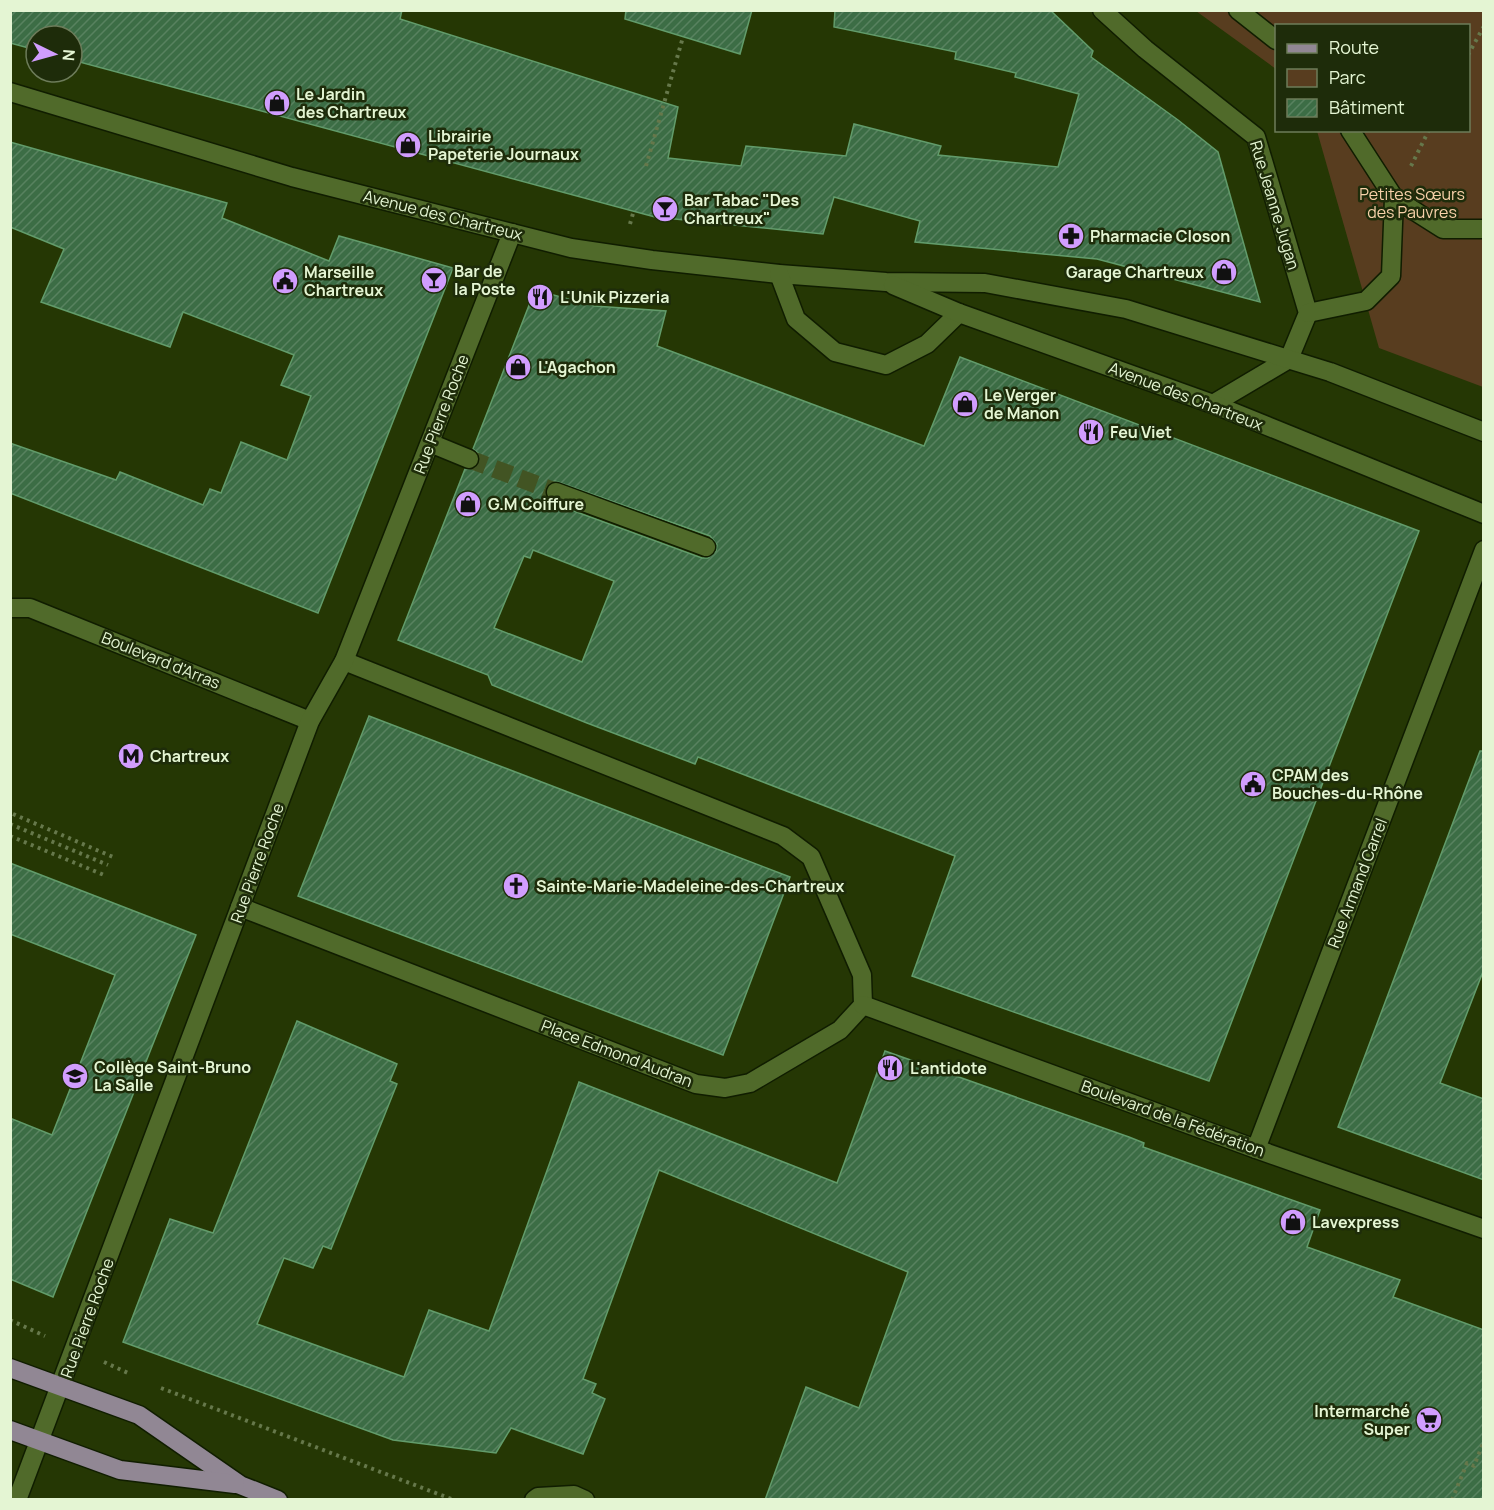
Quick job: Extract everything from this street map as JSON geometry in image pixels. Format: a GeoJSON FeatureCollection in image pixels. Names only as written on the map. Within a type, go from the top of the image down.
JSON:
{"type":"FeatureCollection","features":[{"type":"Feature","properties":{"kind":"main road"},"geometry":{"type":"LineString","coordinates":[[10,1368],[139,1415],[240,1485],[278,1500]]}},
{"type":"Feature","properties":{"kind":"main road"},"geometry":{"type":"LineString","coordinates":[[10,1430],[120,1470],[240,1485]]}},
{"type":"Feature","properties":{"kind":"street","name":"Rue Jeanne Jugan"},"geometry":{"type":"LineString","coordinates":[[1102,10],[1145,49],[1256,137],[1308,313]]}},
{"type":"Feature","properties":{"kind":"street"},"geometry":{"type":"LineString","coordinates":[[1238,10],[1275,39]]}},
{"type":"Feature","properties":{"kind":"street","name":"Avenue des Chartreux"},"geometry":{"type":"LineString","coordinates":[[10,92],[292,177],[571,248],[652,260],[779,274],[886,282],[985,283],[1114,307],[1289,358],[1419,405],[1484,432]]}},
{"type":"Feature","properties":{"kind":"street"},"geometry":{"type":"LineString","coordinates":[[1351,132],[1395,198],[1443,229],[1484,229]]}},
{"type":"Feature","properties":{"kind":"street"},"geometry":{"type":"LineString","coordinates":[[1213,404],[1289,358],[1308,313],[1366,301],[1391,276],[1395,198]]}},
{"type":"Feature","properties":{"kind":"street","name":"Rue Pierre Roche"},"geometry":{"type":"LineString","coordinates":[[17,1500],[310,721],[344,661],[512,233]]}},
{"type":"Feature","properties":{"kind":"street"},"geometry":{"type":"LineString","coordinates":[[779,274],[796,319],[835,352],[886,365],[927,344],[958,313]]}},
{"type":"Feature","properties":{"kind":"street","name":"Avenue des Chartreux"},"geometry":{"type":"LineString","coordinates":[[886,282],[958,313],[1213,404],[1484,514]]}},
{"type":"Feature","properties":{"kind":"street"},"geometry":{"type":"LineString","coordinates":[[430,443],[469,459]]}},
{"type":"Feature","properties":{"kind":"street"},"geometry":{"type":"LineString","coordinates":[[556,492],[706,547]]}},
{"type":"Feature","properties":{"kind":"street","name":"Rue Armand Carrel"},"geometry":{"type":"LineString","coordinates":[[1256,1149],[1484,550]]}},
{"type":"Feature","properties":{"kind":"street","name":"Boulevard d'Arras"},"geometry":{"type":"LineString","coordinates":[[10,608],[30,608],[310,721]]}},
{"type":"Feature","properties":{"kind":"street"},"geometry":{"type":"LineString","coordinates":[[344,661],[783,836],[811,858],[861,975],[862,1005]]}},
{"type":"Feature","properties":{"kind":"street","name":"Place Edmond Audran"},"geometry":{"type":"LineString","coordinates":[[240,907],[696,1084],[725,1088],[750,1083],[840,1030],[862,1005]]}},
{"type":"Feature","properties":{"kind":"street","name":"Boulevard de la Fédération"},"geometry":{"type":"LineString","coordinates":[[862,1005],[1256,1149],[1484,1228]]}},
{"type":"Feature","properties":{"kind":"street"},"geometry":{"type":"LineString","coordinates":[[534,1500],[538,1497],[574,1496],[585,1500]]}},
{"type":"Feature","properties":{"kind":"path"},"geometry":{"type":"LineString","coordinates":[[1470,51],[1484,26]]}},
{"type":"Feature","properties":{"kind":"path"},"geometry":{"type":"LineString","coordinates":[[646,166],[683,37]]}},
{"type":"Feature","properties":{"kind":"path"},"geometry":{"type":"LineString","coordinates":[[13,814],[113,857]]}},
{"type":"Feature","properties":{"kind":"path"},"geometry":{"type":"LineString","coordinates":[[10,824],[108,866]]}},
{"type":"Feature","properties":{"kind":"path"},"geometry":{"type":"LineString","coordinates":[[10,836],[104,875]]}},
{"type":"Feature","properties":{"kind":"path"},"geometry":{"type":"LineString","coordinates":[[10,1320],[46,1336]]}},
{"type":"Feature","properties":{"kind":"path"},"geometry":{"type":"LineString","coordinates":[[110,1365],[140,1379]]}},
{"type":"Feature","properties":{"kind":"path"},"geometry":{"type":"LineString","coordinates":[[150,1384],[454,1500]]}},
{"type":"Feature","properties":{"kind":"path"},"geometry":{"type":"LineString","coordinates":[[1452,1500],[1467,1463],[1474,1466],[1484,1441]]}},
{"type":"Feature","properties":{"kind":"green space","name":"Petites Sœurs des Pauvres"},"geometry":{"type":"Polygon","coordinates":[[[1196,11],[1483,11],[1483,387],[1379,348],[1317,132],[1470,132],[1470,24],[1275,24],[1275,68],[1196,11]]]}},
{"type":"Feature","properties":{"kind":"building"},"geometry":{"type":"Polygon","coordinates":[[[10,10],[402,10],[400,19],[678,107],[668,158],[741,166],[746,146],[846,156],[854,124],[941,146],[938,155],[1058,167],[1079,94],[1015,77],[1016,73],[955,59],[956,52],[834,27],[835,10],[1050,10],[1093,51],[1091,57],[1218,152],[1260,302],[1097,259],[915,242],[920,221],[834,197],[823,234],[655,217],[84,63],[84,24],[24,24],[24,47],[10,43],[10,10]]]}},
{"type":"Feature","properties":{"kind":"building"},"geometry":{"type":"Polygon","coordinates":[[[626,10],[752,10],[740,54],[625,19],[626,10]]]}},
{"type":"Feature","properties":{"kind":"building"},"geometry":{"type":"Polygon","coordinates":[[[10,142],[227,203],[222,218],[329,261],[339,236],[453,268],[318,613],[10,493],[10,443],[116,480],[120,472],[203,505],[210,489],[221,493],[241,442],[287,460],[311,396],[281,385],[294,355],[183,312],[170,347],[41,302],[64,249],[10,227],[10,142]]]}},
{"type":"Feature","properties":{"kind":"building"},"geometry":{"type":"Polygon","coordinates":[[[535,290],[594,306],[666,311],[657,346],[924,446],[960,357],[1419,531],[1209,1081],[912,976],[955,856],[698,757],[695,764],[587,723],[492,685],[488,675],[398,640],[465,469],[475,468],[480,463],[478,453],[473,449],[535,290]],[[555,481],[548,484],[545,489],[547,499],[552,503],[702,558],[708,558],[716,551],[717,545],[710,536],[555,481]],[[533,550],[530,558],[524,556],[494,628],[582,662],[614,581],[533,550]]]}},
{"type":"Feature","properties":{"kind":"building","name":"Sainte-Marie-Madeleine-des-Chartreux"},"geometry":{"type":"Polygon","coordinates":[[[369,716],[790,877],[723,1055],[298,896],[369,716]]]}},
{"type":"Feature","properties":{"kind":"building"},"geometry":{"type":"Polygon","coordinates":[[[1480,751],[1484,751],[1484,969],[1440,1083],[1484,1099],[1484,1180],[1338,1127],[1480,751]]]}},
{"type":"Feature","properties":{"kind":"building","name":"Collège Saint-Bruno La Salle"},"geometry":{"type":"Polygon","coordinates":[[[10,863],[196,935],[53,1297],[10,1279],[10,1118],[52,1135],[115,975],[10,934],[10,863]]]}},
{"type":"Feature","properties":{"kind":"building"},"geometry":{"type":"Polygon","coordinates":[[[297,1021],[397,1064],[390,1081],[397,1084],[331,1249],[323,1246],[313,1268],[284,1258],[257,1324],[404,1377],[429,1310],[489,1331],[579,1082],[837,1183],[885,1051],[1129,1137],[1144,1143],[1143,1147],[1320,1210],[1307,1247],[1400,1280],[1393,1297],[1484,1330],[1484,1500],[765,1500],[806,1387],[859,1408],[908,1272],[659,1170],[583,1379],[596,1384],[592,1393],[605,1399],[583,1454],[511,1428],[496,1453],[393,1440],[123,1342],[170,1219],[213,1233],[297,1021]]]}},
{"type":"Feature","properties":{"kind":"tunnel"},"geometry":{"type":"LineString","coordinates":[[469,459],[556,492]]}},
{"type":"Feature","properties":{"kind":"place","name":"Le Jardin des Chartreux"},"geometry":{"type":"Point","coordinates":[277,103]}},
{"type":"Feature","properties":{"kind":"place","name":"Librairie Papeterie Journaux"},"geometry":{"type":"Point","coordinates":[408,145]}},
{"type":"Feature","properties":{"kind":"place","name":"Bar Tabac \"Des Chartreux\""},"geometry":{"type":"Point","coordinates":[665,209]}},
{"type":"Feature","properties":{"kind":"place","name":"Pharmacie Closon"},"geometry":{"type":"Point","coordinates":[1071,236]}},
{"type":"Feature","properties":{"kind":"place","name":"Garage Chartreux"},"geometry":{"type":"Point","coordinates":[1224,272]}},
{"type":"Feature","properties":{"kind":"place","name":"Bar de la Poste"},"geometry":{"type":"Point","coordinates":[434,280]}},
{"type":"Feature","properties":{"kind":"place","name":"Marseille Chartreux"},"geometry":{"type":"Point","coordinates":[285,281]}},
{"type":"Feature","properties":{"kind":"place","name":"L'Unik Pizzeria"},"geometry":{"type":"Point","coordinates":[540,297]}},
{"type":"Feature","properties":{"kind":"place","name":"L'Agachon"},"geometry":{"type":"Point","coordinates":[518,367]}},
{"type":"Feature","properties":{"kind":"place","name":"Le Verger de Manon"},"geometry":{"type":"Point","coordinates":[965,404]}},
{"type":"Feature","properties":{"kind":"place","name":"Feu Viet"},"geometry":{"type":"Point","coordinates":[1091,432]}},
{"type":"Feature","properties":{"kind":"place","name":"G.M Coiffure"},"geometry":{"type":"Point","coordinates":[468,504]}},
{"type":"Feature","properties":{"kind":"place","name":"Chartreux"},"geometry":{"type":"Point","coordinates":[131,756]}},
{"type":"Feature","properties":{"kind":"place","name":"CPAM des Bouches-du-Rhône"},"geometry":{"type":"Point","coordinates":[1253,784]}},
{"type":"Feature","properties":{"kind":"place","name":"Sainte-Marie-Madeleine-des-Chartreux"},"geometry":{"type":"Point","coordinates":[516,886]}},
{"type":"Feature","properties":{"kind":"place","name":"L'antidote"},"geometry":{"type":"Point","coordinates":[890,1068]}},
{"type":"Feature","properties":{"kind":"place","name":"Collège Saint-Bruno La Salle"},"geometry":{"type":"Point","coordinates":[75,1076]}},
{"type":"Feature","properties":{"kind":"place","name":"Lavexpress"},"geometry":{"type":"Point","coordinates":[1293,1222]}},
{"type":"Feature","properties":{"kind":"place","name":"Intermarché Super"},"geometry":{"type":"Point","coordinates":[1429,1420]}}]}
